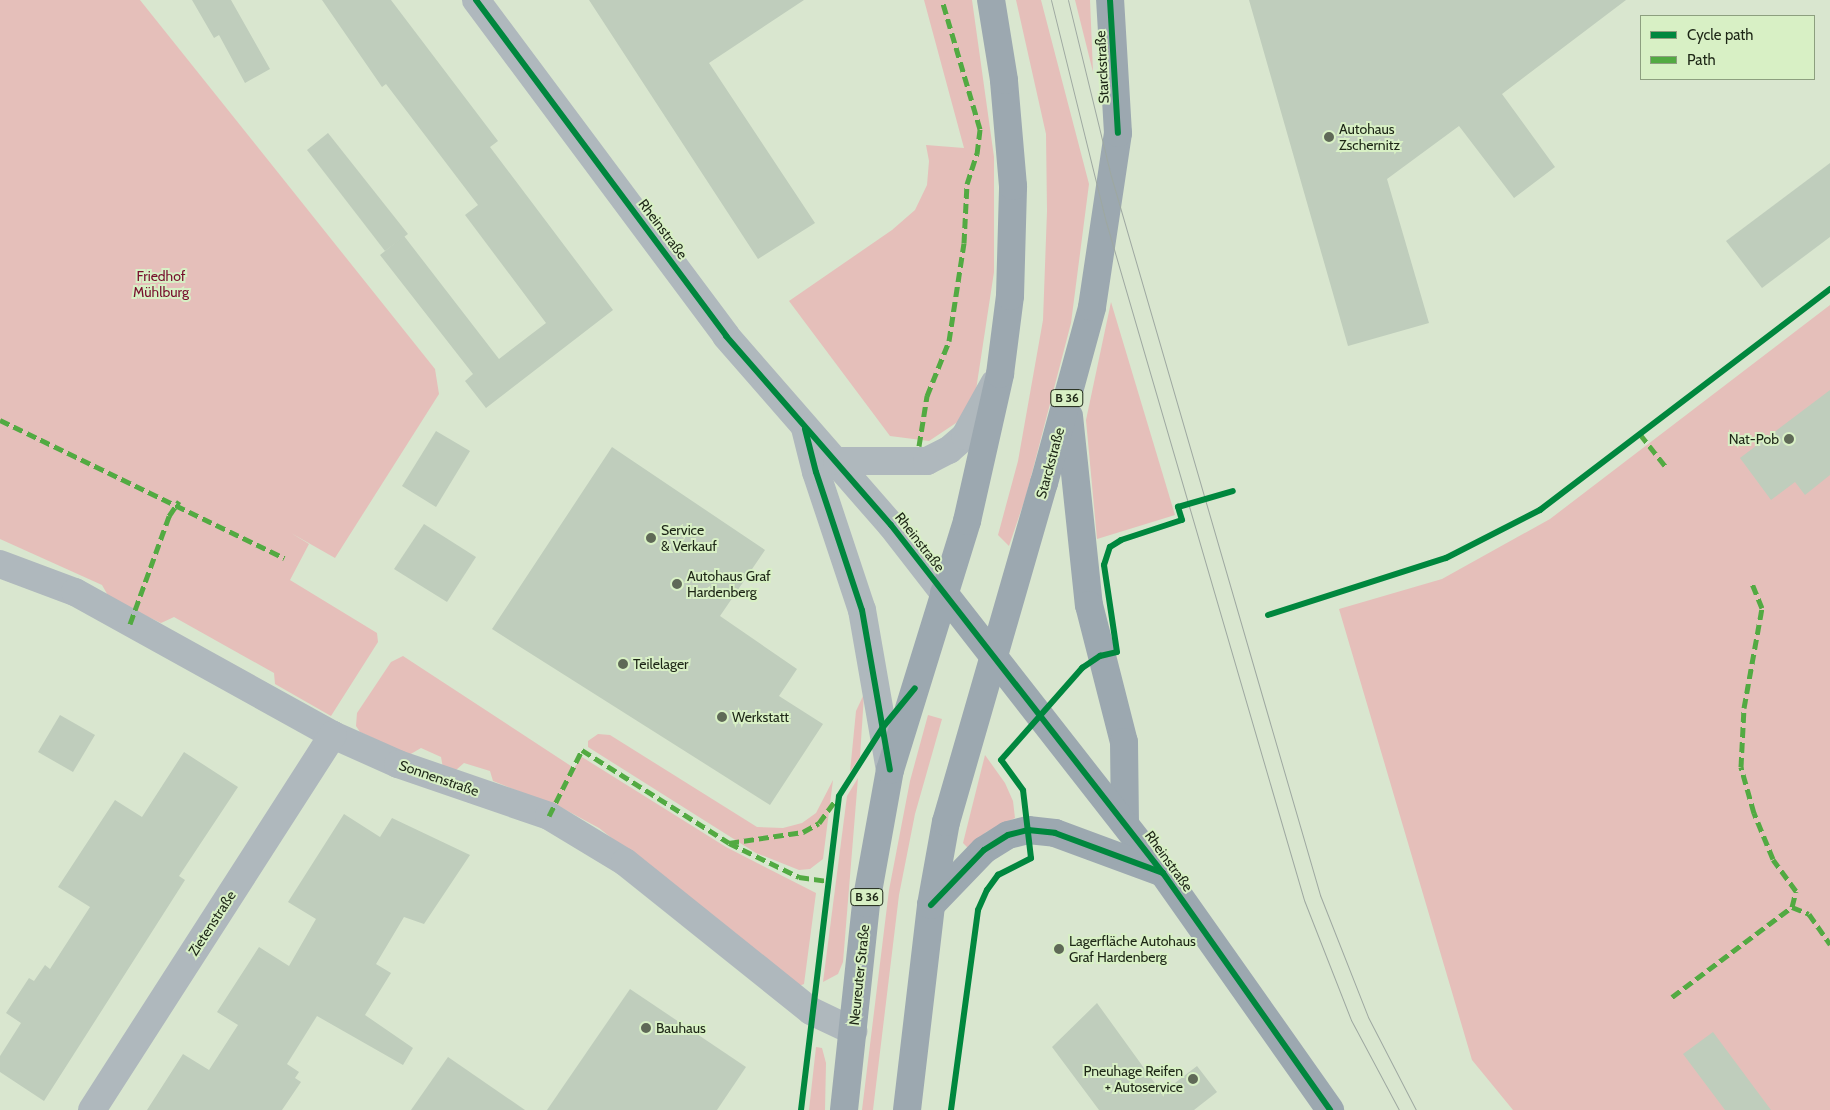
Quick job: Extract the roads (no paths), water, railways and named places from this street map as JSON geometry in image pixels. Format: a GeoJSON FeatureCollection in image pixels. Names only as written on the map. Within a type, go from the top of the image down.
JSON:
{"type":"FeatureCollection","features":[{"type":"Feature","properties":{"kind":"main road","name":"B 36"},"geometry":{"type":"LineString","coordinates":[[991,0],[1004,80],[1012,186],[1010,296],[1000,374]]}},
{"type":"Feature","properties":{"kind":"main road","name":"Starckstraße"},"geometry":{"type":"LineString","coordinates":[[994,657],[1092,307],[1118,133],[1110,0]]}},
{"type":"Feature","properties":{"kind":"main road","name":"Neureuter Straße"},"geometry":{"type":"LineString","coordinates":[[844,1110],[866,903],[890,770],[974,494],[1000,374]]}},
{"type":"Feature","properties":{"kind":"main road"},"geometry":{"type":"LineString","coordinates":[[1068,397],[1089,606],[1124,742],[1125,823]]}},
{"type":"Feature","properties":{"kind":"main road","name":"Rheinstraße"},"geometry":{"type":"LineString","coordinates":[[944,593],[1163,873],[1330,1110]]}},
{"type":"Feature","properties":{"kind":"main road"},"geometry":{"type":"LineString","coordinates":[[907,1110],[931,905],[946,822],[994,657]]}},
{"type":"Feature","properties":{"kind":"main road"},"geometry":{"type":"LineString","coordinates":[[931,905],[984,850],[1008,835],[1028,830],[1055,833],[1163,873]]}},
{"type":"Feature","properties":{"kind":"street","name":"Rheinstraße"},"geometry":{"type":"LineString","coordinates":[[476,0],[726,336],[804,427],[837,461],[944,593]]}},
{"type":"Feature","properties":{"kind":"street"},"geometry":{"type":"LineString","coordinates":[[837,461],[906,464],[927,461],[950,450],[965,436],[1000,374]]}},
{"type":"Feature","properties":{"kind":"street"},"geometry":{"type":"LineString","coordinates":[[804,427],[816,472],[862,610],[890,770]]}},
{"type":"Feature","properties":{"kind":"street","name":"Sonnenstraße"},"geometry":{"type":"LineString","coordinates":[[0,564],[75,592],[333,735],[398,764],[549,816],[624,862],[812,1011],[853,1031]]}},
{"type":"Feature","properties":{"kind":"street","name":"Zietenstraße"},"geometry":{"type":"LineString","coordinates":[[92,1110],[333,735]]}},
{"type":"Feature","properties":{"kind":"tram line"},"geometry":{"type":"LineString","coordinates":[[1051,0],[1106,222],[1304,900],[1351,1020],[1399,1110]]}},
{"type":"Feature","properties":{"kind":"tram line"},"geometry":{"type":"LineString","coordinates":[[1068,0],[1111,176],[1320,895],[1368,1017],[1416,1110]]}},
{"type":"Feature","properties":{"kind":"place","name":"Autohaus Zschernitz"},"geometry":{"type":"Point","coordinates":[1329,137]}},
{"type":"Feature","properties":{"kind":"place","name":"Nat-Pob"},"geometry":{"type":"Point","coordinates":[1789,439]}},
{"type":"Feature","properties":{"kind":"place","name":"Service & Verkauf"},"geometry":{"type":"Point","coordinates":[651,538]}},
{"type":"Feature","properties":{"kind":"place","name":"Autohaus Graf Hardenberg"},"geometry":{"type":"Point","coordinates":[677,584]}},
{"type":"Feature","properties":{"kind":"place","name":"Teilelager"},"geometry":{"type":"Point","coordinates":[623,664]}},
{"type":"Feature","properties":{"kind":"place","name":"Werkstatt"},"geometry":{"type":"Point","coordinates":[722,717]}},
{"type":"Feature","properties":{"kind":"place","name":"Lagerfläche Autohaus Graf Hardenberg"},"geometry":{"type":"Point","coordinates":[1059,949]}},
{"type":"Feature","properties":{"kind":"place","name":"Bauhaus"},"geometry":{"type":"Point","coordinates":[646,1028]}},
{"type":"Feature","properties":{"kind":"place","name":"Pneuhage Reifen + Autoservice"},"geometry":{"type":"Point","coordinates":[1193,1079]}},
{"type":"Feature","properties":{"kind":"park label","name":"Friedhof Mühlburg"},"geometry":{"type":"Point","coordinates":[161,284]}}]}
